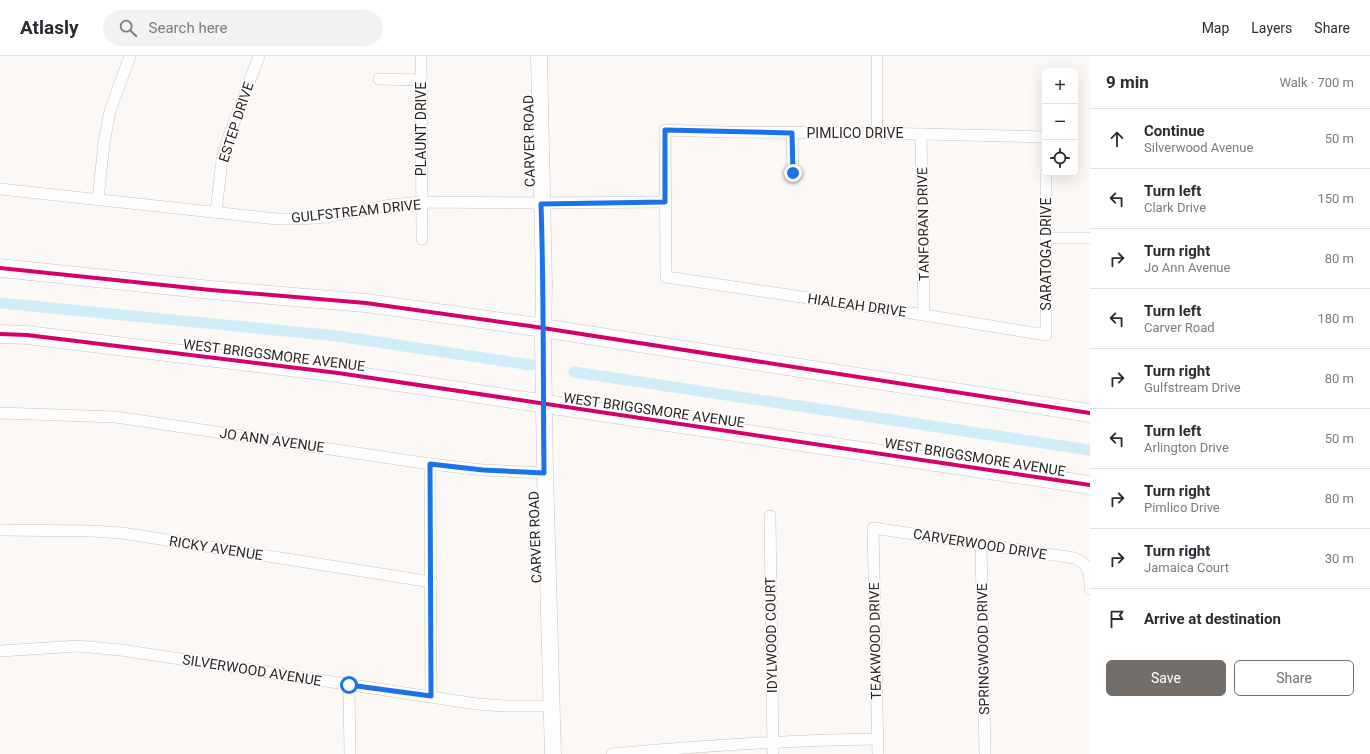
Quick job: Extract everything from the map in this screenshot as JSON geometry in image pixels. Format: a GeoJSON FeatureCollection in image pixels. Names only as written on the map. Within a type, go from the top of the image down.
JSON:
{"type":"FeatureCollection","features":[{"type":"Feature","properties":{"kind":"main road"},"geometry":{"type":"LineString","coordinates":[[0,268],[211,290],[366,303],[1090,413]]}},
{"type":"Feature","properties":{"kind":"main road","name":"WEST BRIGGSMORE AVENUE"},"geometry":{"type":"LineString","coordinates":[[0,334],[34,336],[338,374],[1090,485]]}},
{"type":"Feature","properties":{"kind":"street"},"geometry":{"type":"LineString","coordinates":[[98,200],[104,142],[110,110],[130,56]]}},
{"type":"Feature","properties":{"kind":"street","name":"ESTEP DRIVE"},"geometry":{"type":"LineString","coordinates":[[216,212],[222,160],[229,136],[259,56]]}},
{"type":"Feature","properties":{"kind":"street","name":"PLAUNT DRIVE"},"geometry":{"type":"LineString","coordinates":[[421,56],[422,239]]}},
{"type":"Feature","properties":{"kind":"street","name":"CARVER ROAD"},"geometry":{"type":"LineString","coordinates":[[539,56],[544,473],[553,754]]}},
{"type":"Feature","properties":{"kind":"street"},"geometry":{"type":"LineString","coordinates":[[877,56],[877,133]]}},
{"type":"Feature","properties":{"kind":"street"},"geometry":{"type":"LineString","coordinates":[[379,78],[421,80]]}},
{"type":"Feature","properties":{"kind":"street","name":"PIMLICO DRIVE"},"geometry":{"type":"LineString","coordinates":[[665,202],[665,130],[1042,137]]}},
{"type":"Feature","properties":{"kind":"street"},"geometry":{"type":"LineString","coordinates":[[792,133],[793,173]]}},
{"type":"Feature","properties":{"kind":"street","name":"TANFORAN DRIVE"},"geometry":{"type":"LineString","coordinates":[[921,134],[924,315]]}},
{"type":"Feature","properties":{"kind":"street","name":"SARATOGA DRIVE"},"geometry":{"type":"LineString","coordinates":[[1046,176],[1046,334]]}},
{"type":"Feature","properties":{"kind":"street","name":"GULFSTREAM DRIVE"},"geometry":{"type":"LineString","coordinates":[[0,189],[277,219],[326,217],[390,205],[422,202],[541,204],[665,202]]}},
{"type":"Feature","properties":{"kind":"street","name":"HIALEAH DRIVE"},"geometry":{"type":"LineString","coordinates":[[665,202],[666,277],[1046,334]]}},
{"type":"Feature","properties":{"kind":"street"},"geometry":{"type":"LineString","coordinates":[[1046,238],[1090,238]]}},
{"type":"Feature","properties":{"kind":"street","name":"JO ANN AVENUE"},"geometry":{"type":"LineString","coordinates":[[0,413],[116,417],[430,464],[483,470],[544,473]]}},
{"type":"Feature","properties":{"kind":"street"},"geometry":{"type":"LineString","coordinates":[[430,464],[432,582],[431,696]]}},
{"type":"Feature","properties":{"kind":"street","name":"IDYLWOOD COURT"},"geometry":{"type":"LineString","coordinates":[[770,516],[772,748]]}},
{"type":"Feature","properties":{"kind":"street","name":"CARVERWOOD DRIVE"},"geometry":{"type":"LineString","coordinates":[[873,528],[1074,558],[1088,568],[1090,589]]}},
{"type":"Feature","properties":{"kind":"street","name":"TEAKWOOD DRIVE"},"geometry":{"type":"LineString","coordinates":[[873,528],[878,754]]}},
{"type":"Feature","properties":{"kind":"street","name":"RICKY AVENUE"},"geometry":{"type":"LineString","coordinates":[[0,530],[92,531],[122,533],[432,582]]}},
{"type":"Feature","properties":{"kind":"street","name":"SPRINGWOOD DRIVE"},"geometry":{"type":"LineString","coordinates":[[981,544],[985,754]]}},
{"type":"Feature","properties":{"kind":"street","name":"SILVERWOOD AVENUE"},"geometry":{"type":"LineString","coordinates":[[0,651],[78,646],[121,650],[477,704],[505,706],[551,706]]}},
{"type":"Feature","properties":{"kind":"street"},"geometry":{"type":"LineString","coordinates":[[349,685],[350,754]]}},
{"type":"Feature","properties":{"kind":"street"},"geometry":{"type":"LineString","coordinates":[[612,754],[678,748],[772,748],[823,740],[877,740]]}},
{"type":"Feature","properties":{"kind":"waterway"},"geometry":{"type":"LineString","coordinates":[[0,303],[337,336],[531,365]]}},
{"type":"Feature","properties":{"kind":"waterway"},"geometry":{"type":"LineString","coordinates":[[574,372],[1090,450]]}},
{"type":"Feature","properties":{"kind":"cycle path"},"geometry":{"type":"LineString","coordinates":[[0,268],[211,290],[366,303],[530,326],[1090,413]]}},
{"type":"Feature","properties":{"kind":"cycle path"},"geometry":{"type":"LineString","coordinates":[[0,334],[27,335],[338,373],[1090,485]]}},
{"type":"Feature","properties":{"kind":"route"},"geometry":{"type":"LineString","coordinates":[[349,685],[431,696],[432,582],[430,464],[508,472],[544,473],[544,284],[541,204],[665,202],[665,130],[792,133],[793,173]]}}]}
